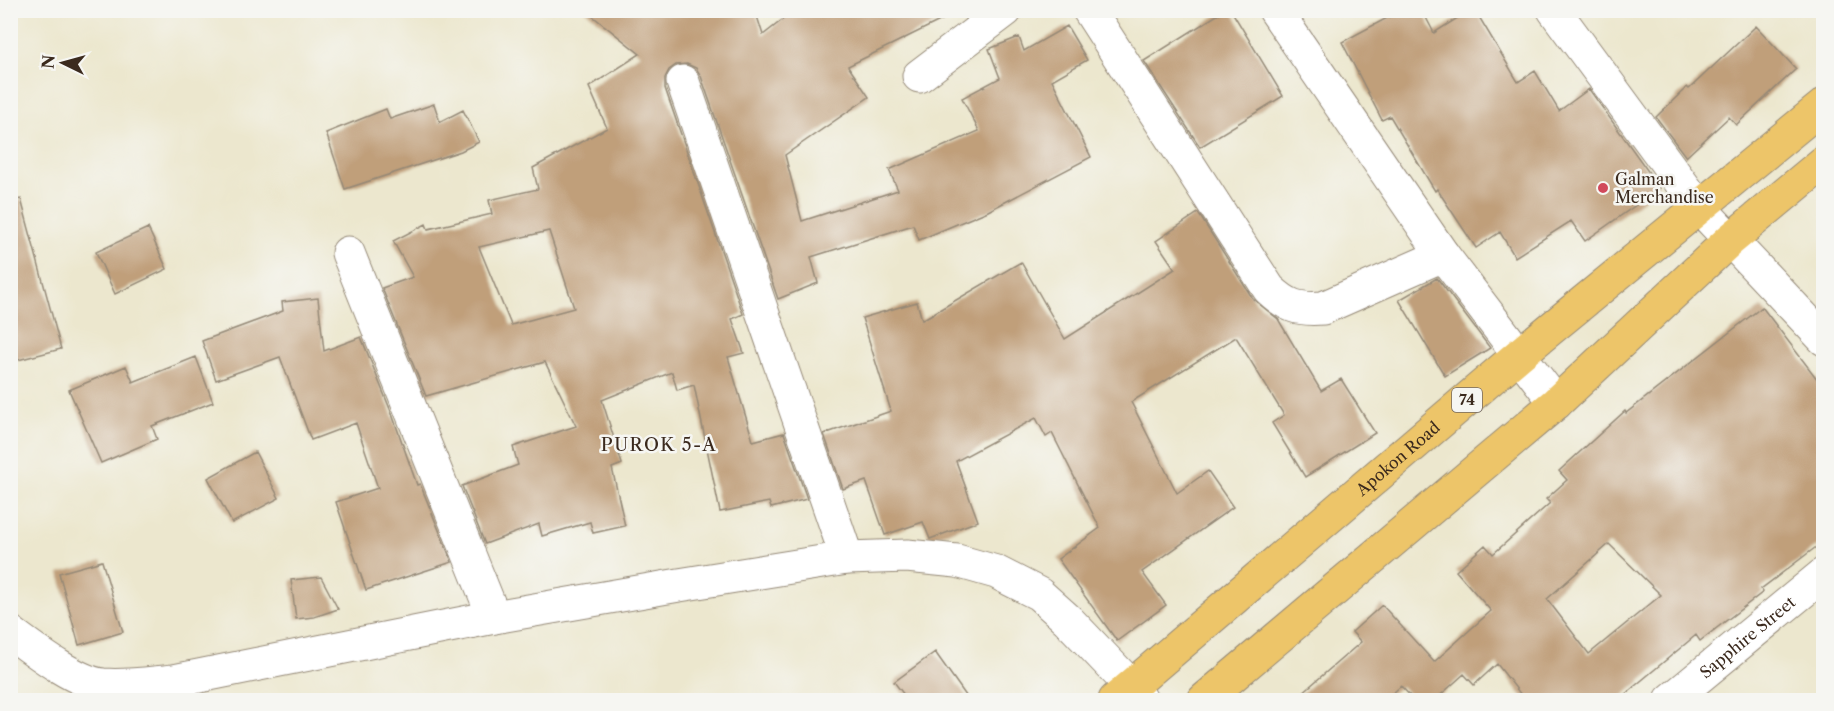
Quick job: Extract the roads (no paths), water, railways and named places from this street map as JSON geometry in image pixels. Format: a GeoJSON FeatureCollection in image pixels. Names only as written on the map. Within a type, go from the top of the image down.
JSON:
{"type":"FeatureCollection","features":[{"type":"Feature","properties":{"kind":"highway","name":"Apokon Road"},"geometry":{"type":"LineString","coordinates":[[1130,696],[1520,354],[1824,105]]}},
{"type":"Feature","properties":{"kind":"highway"},"geometry":{"type":"LineString","coordinates":[[1204,700],[1556,403],[1730,240],[1824,162]]}},
{"type":"Feature","properties":{"kind":"street"},"geometry":{"type":"LineString","coordinates":[[919,76],[1006,10]]}},
{"type":"Feature","properties":{"kind":"street"},"geometry":{"type":"LineString","coordinates":[[1089,10],[1269,289],[1283,302],[1304,309],[1323,308],[1443,255]]}},
{"type":"Feature","properties":{"kind":"street"},"geometry":{"type":"LineString","coordinates":[[1275,10],[1443,255],[1556,403]]}},
{"type":"Feature","properties":{"kind":"street"},"geometry":{"type":"LineString","coordinates":[[1554,10],[1699,207],[1824,339]]}},
{"type":"Feature","properties":{"kind":"street"},"geometry":{"type":"LineString","coordinates":[[683,82],[847,558]]}},
{"type":"Feature","properties":{"kind":"street"},"geometry":{"type":"LineString","coordinates":[[348,252],[494,617]]}},
{"type":"Feature","properties":{"kind":"street"},"geometry":{"type":"LineString","coordinates":[[10,632],[45,658],[75,675],[101,685],[133,685],[174,681],[494,617],[847,558],[907,556],[957,561],[996,572],[1039,594],[1068,620],[1130,696]]}},
{"type":"Feature","properties":{"kind":"street","name":"Sapphire Street"},"geometry":{"type":"LineString","coordinates":[[1671,700],[1824,574]]}},
{"type":"Feature","properties":{"kind":"street"},"geometry":{"type":"LineString","coordinates":[[10,665],[45,658]]}},
{"type":"Feature","properties":{"kind":"place","name":"Galman Merchandise"},"geometry":{"type":"Point","coordinates":[1603,188]}},
{"type":"Feature","properties":{"kind":"district","name":"PUROK 5-A"},"geometry":{"type":"Point","coordinates":[659,445]}}]}
